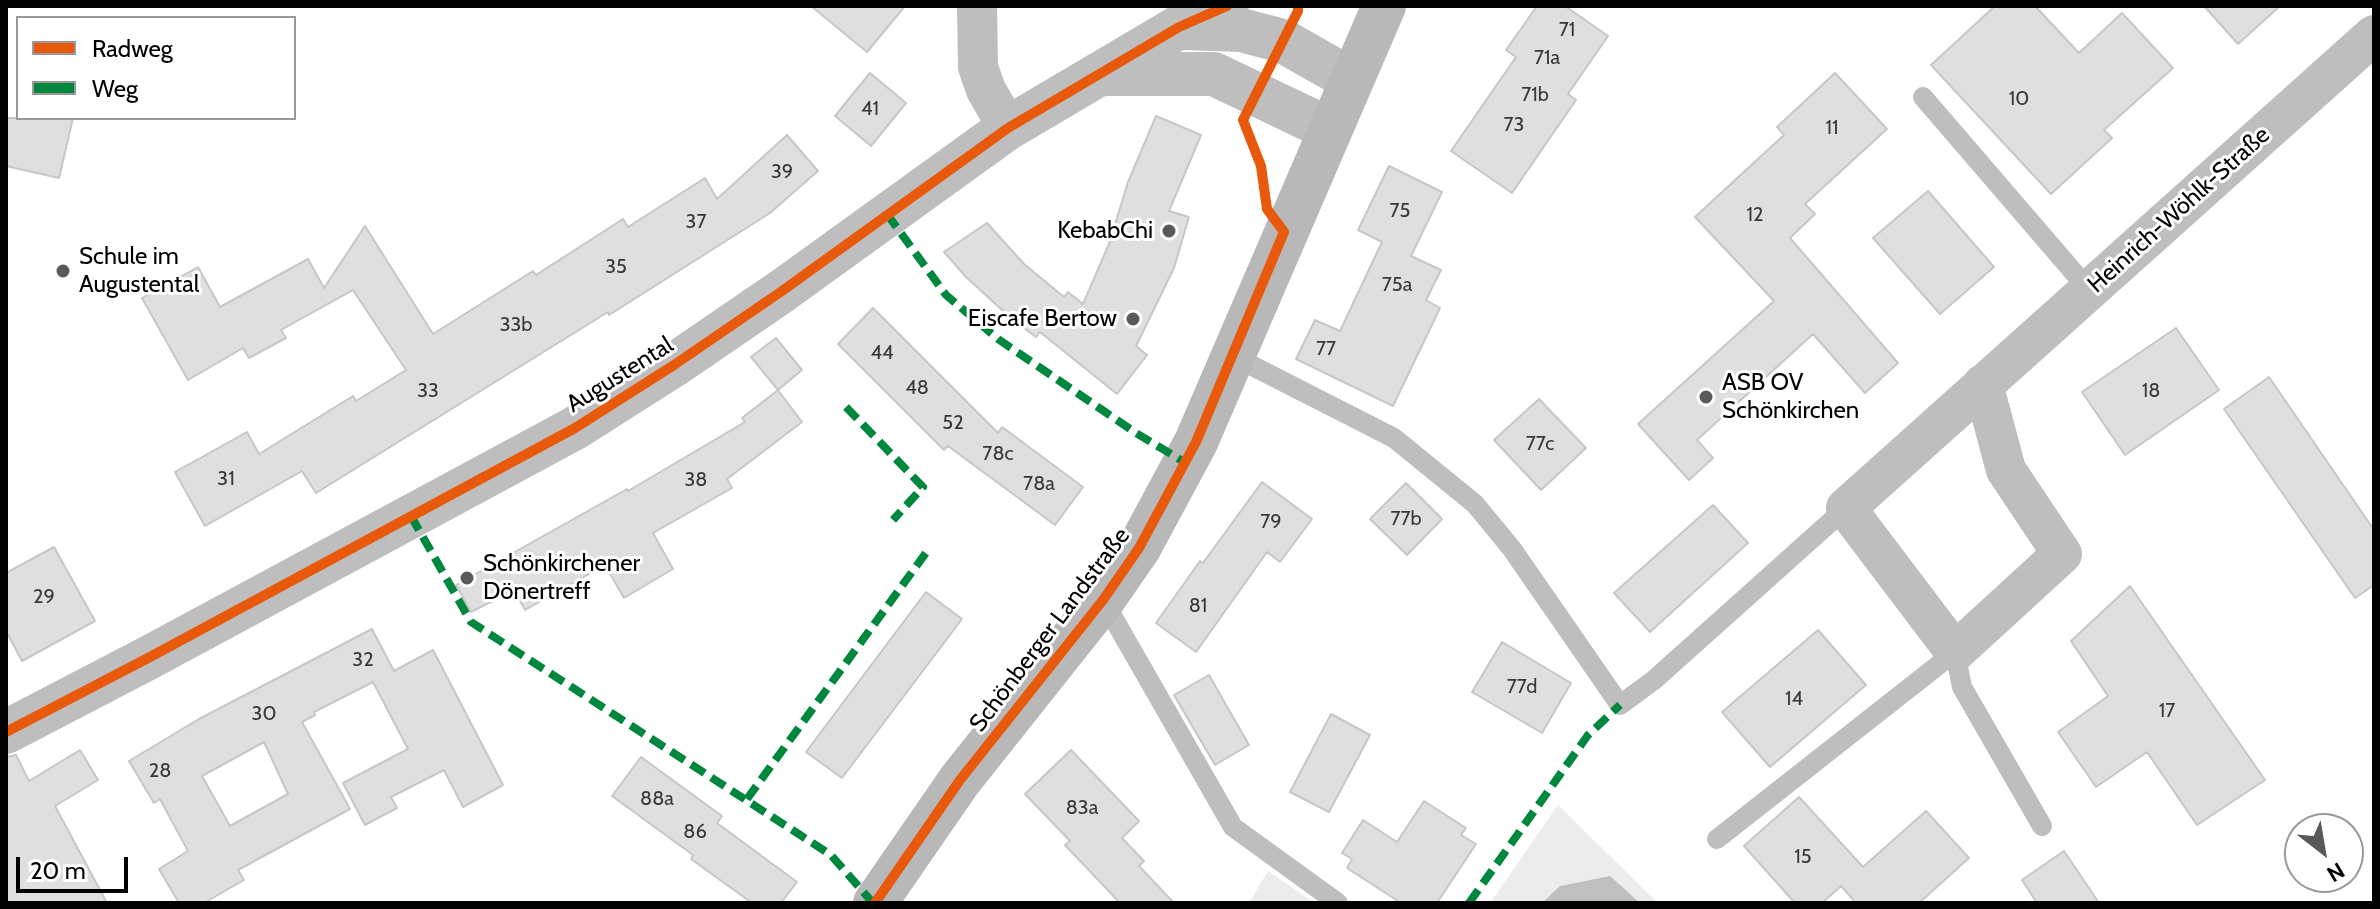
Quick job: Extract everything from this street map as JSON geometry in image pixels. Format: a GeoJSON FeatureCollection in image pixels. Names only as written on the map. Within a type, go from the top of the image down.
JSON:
{"type":"FeatureCollection","features":[{"type":"Feature","properties":{"kind":"main road","name":"Schönberger Landstraße"},"geometry":{"type":"LineString","coordinates":[[875,903],[960,780],[1103,600],[1165,505],[1196,442],[1384,6]]}},
{"type":"Feature","properties":{"kind":"street"},"geometry":{"type":"LineString","coordinates":[[977,6],[978,67],[986,90],[1008,128]]}},
{"type":"Feature","properties":{"kind":"street","name":"Augustental"},"geometry":{"type":"LineString","coordinates":[[6,732],[575,428],[782,291],[1008,128],[1179,27],[1227,6]]}},
{"type":"Feature","properties":{"kind":"street"},"geometry":{"type":"LineString","coordinates":[[1179,27],[1241,30],[1283,41],[1350,79]]}},
{"type":"Feature","properties":{"kind":"street","name":"Heinrich-Wöhlk-Straße"},"geometry":{"type":"LineString","coordinates":[[1846,508],[2374,35]]}},
{"type":"Feature","properties":{"kind":"street"},"geometry":{"type":"LineString","coordinates":[[1098,74],[1214,74],[1329,129]]}},
{"type":"Feature","properties":{"kind":"street"},"geometry":{"type":"LineString","coordinates":[[1846,508],[1955,652],[2062,554],[2006,470],[1983,384]]}},
{"type":"Feature","properties":{"kind":"lane"},"geometry":{"type":"LineString","coordinates":[[1923,97],[2089,290]]}},
{"type":"Feature","properties":{"kind":"lane"},"geometry":{"type":"LineString","coordinates":[[1233,356],[1394,438],[1475,504],[1512,549],[1620,705],[1654,680],[1846,508]]}},
{"type":"Feature","properties":{"kind":"lane"},"geometry":{"type":"LineString","coordinates":[[1103,600],[1233,827],[1338,903]]}},
{"type":"Feature","properties":{"kind":"lane"},"geometry":{"type":"LineString","coordinates":[[1717,839],[1955,652],[1962,687],[2042,826]]}},
{"type":"Feature","properties":{"kind":"shaded area"},"geometry":{"type":"Polygon","coordinates":[[[1558,805],[1658,903],[1640,903],[1610,877],[1561,886],[1542,903],[1490,903],[1558,805]]]}},
{"type":"Feature","properties":{"kind":"shaded area"},"geometry":{"type":"Polygon","coordinates":[[[1268,871],[1315,903],[1249,903],[1268,871]]]}},
{"type":"Feature","properties":{"kind":"shaded area"},"geometry":{"type":"Polygon","coordinates":[[[1610,876],[1640,903],[1542,903],[1560,886],[1610,876]]]}},
{"type":"Feature","properties":{"kind":"building"},"geometry":{"type":"Polygon","coordinates":[[[811,6],[905,6],[867,52],[811,6]]]}},
{"type":"Feature","properties":{"kind":"building"},"geometry":{"type":"Polygon","coordinates":[[[1537,6],[1565,6],[1608,36],[1568,94],[1576,100],[1512,193],[1451,151],[1516,57],[1506,50],[1537,6]]]}},
{"type":"Feature","properties":{"kind":"building"},"geometry":{"type":"Polygon","coordinates":[[[1995,6],[2035,6],[2079,53],[2122,13],[2173,68],[2104,130],[2112,138],[2051,194],[1931,65],[1995,6]]]}},
{"type":"Feature","properties":{"kind":"building"},"geometry":{"type":"Polygon","coordinates":[[[2204,6],[2280,6],[2238,44],[2204,6]]]}},
{"type":"Feature","properties":{"kind":"building"},"geometry":{"type":"Polygon","coordinates":[[[870,73],[906,103],[871,146],[835,116],[870,73]]]}},
{"type":"Feature","properties":{"kind":"building"},"geometry":{"type":"Polygon","coordinates":[[[1835,73],[1887,129],[1805,204],[1815,214],[1790,238],[1898,363],[1865,393],[1813,334],[1697,440],[1713,458],[1689,480],[1638,424],[1774,301],[1695,217],[1784,135],[1777,127],[1835,73]]]}},
{"type":"Feature","properties":{"kind":"building"},"geometry":{"type":"Polygon","coordinates":[[[1156,116],[1201,135],[1169,211],[1189,217],[1174,268],[1136,346],[1147,355],[1117,394],[1040,332],[1036,337],[1013,320],[944,252],[987,223],[1024,264],[1064,297],[1068,292],[1083,304],[1109,244],[1128,182],[1156,116]]]}},
{"type":"Feature","properties":{"kind":"building"},"geometry":{"type":"Polygon","coordinates":[[[6,118],[73,120],[59,178],[6,166],[6,118]]]}},
{"type":"Feature","properties":{"kind":"building"},"geometry":{"type":"Polygon","coordinates":[[[787,135],[818,171],[770,213],[316,493],[302,471],[205,526],[175,472],[247,432],[259,454],[353,396],[356,401],[406,370],[353,290],[281,330],[286,338],[249,358],[243,348],[188,380],[142,298],[198,267],[220,307],[308,259],[324,288],[365,226],[433,334],[533,271],[536,275],[623,219],[628,227],[705,178],[717,199],[787,135]]]}},
{"type":"Feature","properties":{"kind":"building"},"geometry":{"type":"Polygon","coordinates":[[[1389,166],[1442,192],[1411,256],[1441,270],[1426,300],[1440,308],[1393,406],[1296,359],[1315,320],[1340,331],[1382,242],[1358,230],[1389,166]]]}},
{"type":"Feature","properties":{"kind":"building"},"geometry":{"type":"Polygon","coordinates":[[[1928,191],[1994,267],[1940,314],[1873,238],[1928,191]]]}},
{"type":"Feature","properties":{"kind":"building"},"geometry":{"type":"Polygon","coordinates":[[[873,308],[998,433],[1002,427],[1083,487],[1055,525],[948,446],[944,450],[838,344],[873,308]]]}},
{"type":"Feature","properties":{"kind":"building"},"geometry":{"type":"Polygon","coordinates":[[[2176,328],[2219,390],[2125,455],[2082,392],[2176,328]]]}},
{"type":"Feature","properties":{"kind":"building"},"geometry":{"type":"Polygon","coordinates":[[[776,338],[802,370],[778,390],[751,357],[776,338]]]}},
{"type":"Feature","properties":{"kind":"building"},"geometry":{"type":"Polygon","coordinates":[[[2269,377],[2374,530],[2374,585],[2355,598],[2224,409],[2269,377]]]}},
{"type":"Feature","properties":{"kind":"building"},"geometry":{"type":"Polygon","coordinates":[[[778,390],[802,422],[727,479],[732,488],[653,533],[673,569],[624,598],[605,565],[525,610],[514,590],[471,612],[456,585],[628,491],[745,422],[742,418],[778,390]]]}},
{"type":"Feature","properties":{"kind":"building"},"geometry":{"type":"Polygon","coordinates":[[[1539,399],[1586,448],[1541,490],[1494,440],[1539,399]]]}},
{"type":"Feature","properties":{"kind":"building"},"geometry":{"type":"Polygon","coordinates":[[[1262,482],[1312,519],[1280,562],[1267,552],[1196,652],[1156,623],[1262,482]]]}},
{"type":"Feature","properties":{"kind":"building"},"geometry":{"type":"Polygon","coordinates":[[[1406,483],[1442,519],[1407,555],[1370,519],[1406,483]]]}},
{"type":"Feature","properties":{"kind":"building"},"geometry":{"type":"Polygon","coordinates":[[[1713,505],[1748,543],[1650,632],[1614,593],[1713,505]]]}},
{"type":"Feature","properties":{"kind":"building"},"geometry":{"type":"Polygon","coordinates":[[[54,547],[95,621],[22,661],[6,631],[6,573],[54,547]]]}},
{"type":"Feature","properties":{"kind":"building"},"geometry":{"type":"Polygon","coordinates":[[[2130,586],[2265,780],[2197,825],[2147,752],[2096,787],[2058,732],[2108,696],[2071,641],[2130,586]]]}},
{"type":"Feature","properties":{"kind":"building"},"geometry":{"type":"Polygon","coordinates":[[[926,592],[962,619],[842,778],[806,752],[926,592]]]}},
{"type":"Feature","properties":{"kind":"building"},"geometry":{"type":"Polygon","coordinates":[[[372,629],[394,671],[433,650],[503,785],[463,807],[444,770],[391,797],[397,808],[365,825],[343,783],[408,749],[373,682],[314,712],[315,715],[302,722],[350,809],[238,870],[244,880],[204,903],[179,903],[159,869],[188,851],[160,799],[154,803],[129,761],[199,719],[372,629]],[[264,742],[202,776],[230,826],[288,794],[264,742]]]}},
{"type":"Feature","properties":{"kind":"building"},"geometry":{"type":"Polygon","coordinates":[[[1818,630],[1866,685],[1770,767],[1722,712],[1818,630]]]}},
{"type":"Feature","properties":{"kind":"building"},"geometry":{"type":"Polygon","coordinates":[[[1502,642],[1571,683],[1542,733],[1472,692],[1502,642]]]}},
{"type":"Feature","properties":{"kind":"building"},"geometry":{"type":"Polygon","coordinates":[[[1209,675],[1249,745],[1215,765],[1174,695],[1209,675]]]}},
{"type":"Feature","properties":{"kind":"building"},"geometry":{"type":"Polygon","coordinates":[[[1331,714],[1370,735],[1329,812],[1290,792],[1331,714]]]}},
{"type":"Feature","properties":{"kind":"building"},"geometry":{"type":"Polygon","coordinates":[[[80,750],[98,780],[55,806],[107,903],[6,903],[6,757],[16,755],[29,781],[80,750]]]}},
{"type":"Feature","properties":{"kind":"building"},"geometry":{"type":"Polygon","coordinates":[[[1071,750],[1139,821],[1122,838],[1144,861],[1139,866],[1174,903],[1120,903],[1065,845],[1070,841],[1025,794],[1071,750]]]}},
{"type":"Feature","properties":{"kind":"building"},"geometry":{"type":"Polygon","coordinates":[[[641,757],[722,816],[717,823],[797,882],[781,903],[752,903],[612,796],[641,757]]]}},
{"type":"Feature","properties":{"kind":"building"},"geometry":{"type":"Polygon","coordinates":[[[1799,797],[1863,867],[1926,811],[1969,858],[1919,903],[1856,903],[1841,886],[1822,903],[1795,903],[1744,846],[1799,797]]]}},
{"type":"Feature","properties":{"kind":"building"},"geometry":{"type":"Polygon","coordinates":[[[1424,801],[1466,828],[1461,835],[1476,844],[1437,903],[1401,903],[1347,868],[1352,859],[1342,853],[1363,820],[1397,842],[1424,801]]]}},
{"type":"Feature","properties":{"kind":"building"},"geometry":{"type":"Polygon","coordinates":[[[2064,851],[2099,903],[2037,903],[2022,880],[2064,851]]]}},
{"type":"Feature","properties":{"kind":"marked path"},"geometry":{"type":"LineString","coordinates":[[887,214],[946,295],[998,339],[1136,433],[1186,463]]}},
{"type":"Feature","properties":{"kind":"marked path"},"geometry":{"type":"LineString","coordinates":[[846,407],[923,487],[893,520]]}},
{"type":"Feature","properties":{"kind":"marked path"},"geometry":{"type":"LineString","coordinates":[[411,516],[471,622],[831,855],[873,903]]}},
{"type":"Feature","properties":{"kind":"marked path"},"geometry":{"type":"LineString","coordinates":[[747,799],[928,550]]}},
{"type":"Feature","properties":{"kind":"marked path"},"geometry":{"type":"LineString","coordinates":[[1469,903],[1588,735],[1620,705]]}},
{"type":"Feature","properties":{"kind":"cycle path"},"geometry":{"type":"LineString","coordinates":[[6,732],[575,428],[782,291],[1008,128],[1179,27],[1227,6]]}},
{"type":"Feature","properties":{"kind":"cycle path"},"geometry":{"type":"LineString","coordinates":[[875,903],[960,780],[1103,600],[1139,548],[1196,442],[1284,232],[1267,209],[1261,166],[1243,120],[1298,6]]}},
{"type":"Feature","properties":{"kind":"place","name":"KebabChi"},"geometry":{"type":"Point","coordinates":[1169,231]}},
{"type":"Feature","properties":{"kind":"place","name":"Schule im Augustental"},"geometry":{"type":"Point","coordinates":[63,271]}},
{"type":"Feature","properties":{"kind":"place","name":"Eiscafe Bertow"},"geometry":{"type":"Point","coordinates":[1133,319]}},
{"type":"Feature","properties":{"kind":"place","name":"ASB OV Schönkirchen"},"geometry":{"type":"Point","coordinates":[1706,397]}},
{"type":"Feature","properties":{"kind":"place","name":"Schönkirchener Dönertreff"},"geometry":{"type":"Point","coordinates":[467,578]}}]}
